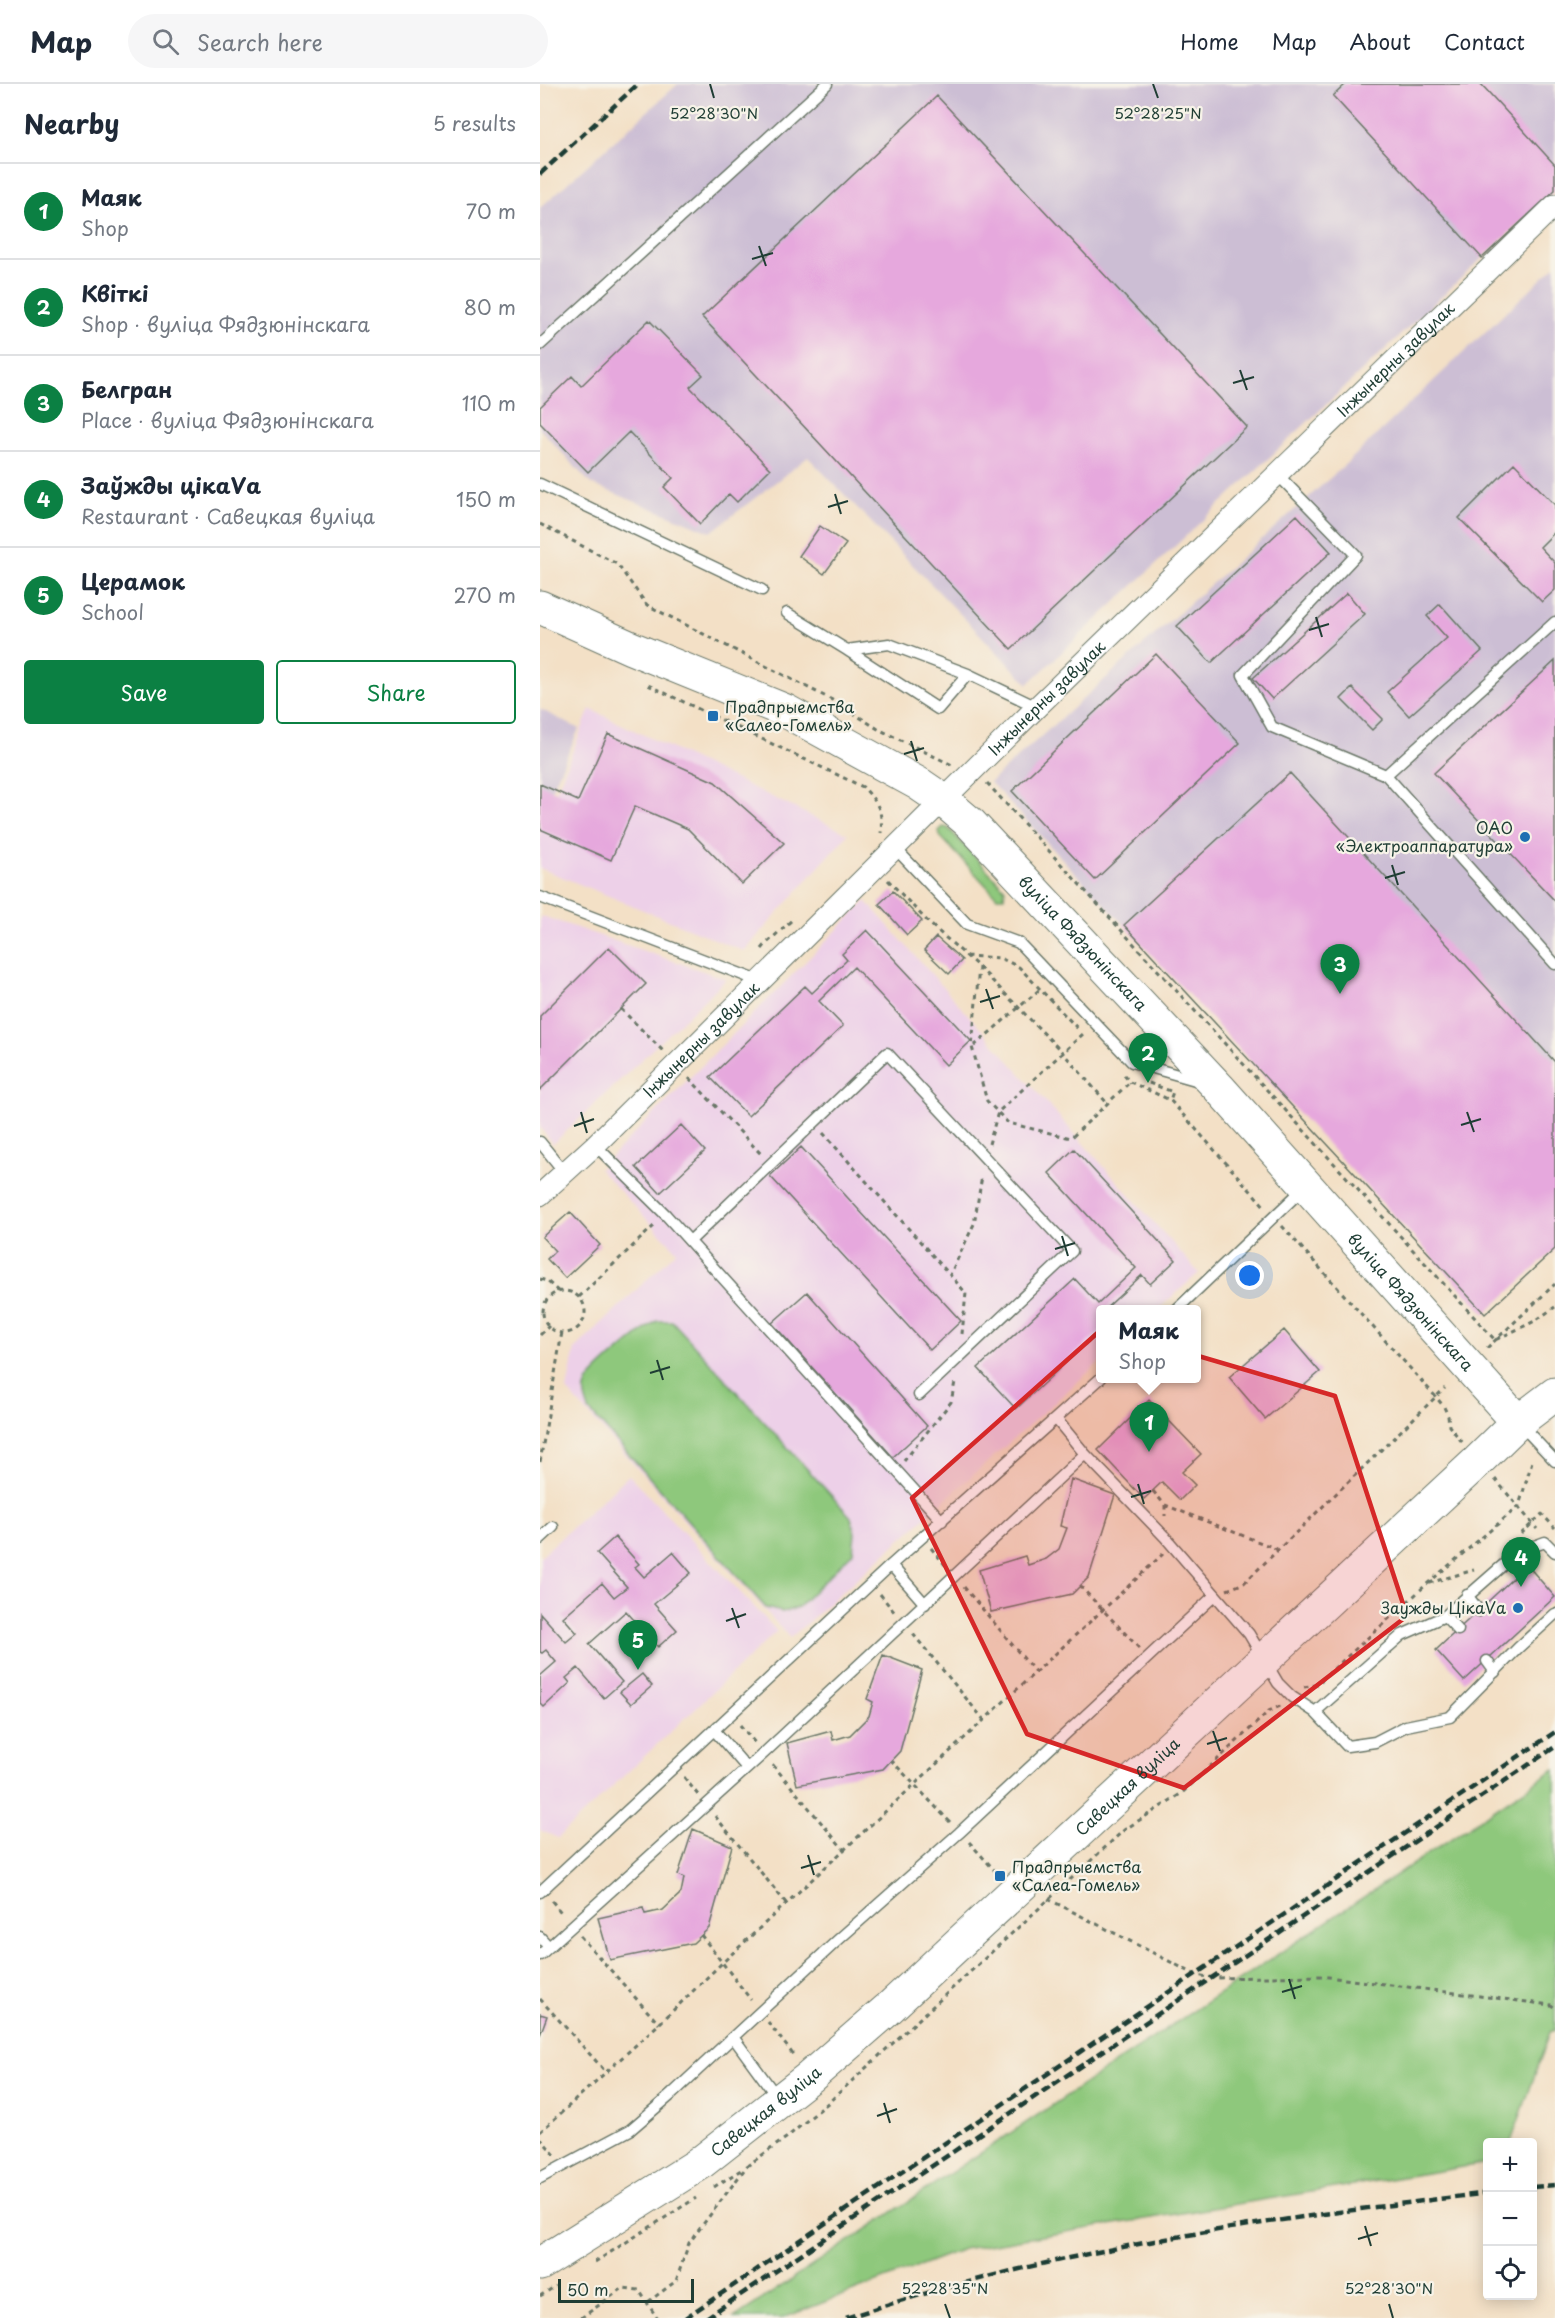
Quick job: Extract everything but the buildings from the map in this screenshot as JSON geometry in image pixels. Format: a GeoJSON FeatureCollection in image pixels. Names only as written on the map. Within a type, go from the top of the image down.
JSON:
{"type":"FeatureCollection","features":[{"type":"Feature","properties":{"kind":"main road","name":"вуліца Фядзюнінскага"},"geometry":{"type":"LineString","coordinates":[[540,608],[786,711],[944,801],[970,823],[1219,1088],[1518,1422]]}},
{"type":"Feature","properties":{"kind":"main road","name":"Савецкая вуліца"},"geometry":{"type":"LineString","coordinates":[[549,2275],[781,2102],[895,2002],[1265,1660],[1518,1422],[1555,1394]]}},
{"type":"Feature","properties":{"kind":"street","name":"Інжынерны завулак"},"geometry":{"type":"LineString","coordinates":[[540,1195],[595,1145],[874,866],[888,842],[944,801],[1037,707],[1555,205]]}},
{"type":"Feature","properties":{"kind":"lane"},"geometry":{"type":"LineString","coordinates":[[540,345],[827,84]]}},
{"type":"Feature","properties":{"kind":"lane"},"geometry":{"type":"LineString","coordinates":[[1277,474],[1356,555],[1243,675],[1272,727],[1386,775],[1555,964]]}},
{"type":"Feature","properties":{"kind":"lane"},"geometry":{"type":"LineString","coordinates":[[540,484],[762,590]]}},
{"type":"Feature","properties":{"kind":"lane"},"geometry":{"type":"LineString","coordinates":[[787,613],[938,710],[968,674]]}},
{"type":"Feature","properties":{"kind":"lane"},"geometry":{"type":"LineString","coordinates":[[1386,775],[1555,622]]}},
{"type":"Feature","properties":{"kind":"lane"},"geometry":{"type":"LineString","coordinates":[[847,650],[889,644],[968,674],[1037,707]]}},
{"type":"Feature","properties":{"kind":"lane"},"geometry":{"type":"LineString","coordinates":[[888,842],[967,924],[1019,943],[1132,1062],[1219,1088]]}},
{"type":"Feature","properties":{"kind":"lane"},"geometry":{"type":"LineString","coordinates":[[540,897],[759,981]]}},
{"type":"Feature","properties":{"kind":"lane"},"geometry":{"type":"LineString","coordinates":[[690,1241],[886,1053],[1072,1251],[919,1395]]}},
{"type":"Feature","properties":{"kind":"lane"},"geometry":{"type":"LineString","coordinates":[[540,1142],[565,1173]]}},
{"type":"Feature","properties":{"kind":"lane"},"geometry":{"type":"LineString","coordinates":[[595,1145],[690,1241],[942,1521]]}},
{"type":"Feature","properties":{"kind":"lane"},"geometry":{"type":"LineString","coordinates":[[1181,1305],[1307,1186]]}},
{"type":"Feature","properties":{"kind":"lane"},"geometry":{"type":"LineString","coordinates":[[542,1891],[891,1565],[1057,1420],[1096,1383]]}},
{"type":"Feature","properties":{"kind":"lane"},"geometry":{"type":"LineString","coordinates":[[1057,1420],[1085,1454],[1165,1537],[1249,1634],[1278,1683],[1292,1697],[1315,1712],[1347,1746],[1375,1742],[1406,1726],[1450,1717],[1494,1672],[1514,1644],[1555,1614]]}},
{"type":"Feature","properties":{"kind":"lane"},"geometry":{"type":"LineString","coordinates":[[1518,1422],[1555,1461]]}},
{"type":"Feature","properties":{"kind":"lane"},"geometry":{"type":"LineString","coordinates":[[540,1937],[544,1951],[763,1754],[1085,1454]]}},
{"type":"Feature","properties":{"kind":"lane"},"geometry":{"type":"LineString","coordinates":[[540,1539],[553,1527]]}},
{"type":"Feature","properties":{"kind":"lane"},"geometry":{"type":"LineString","coordinates":[[1315,1712],[1402,1635],[1445,1616],[1518,1552],[1545,1542],[1555,1552]]}},
{"type":"Feature","properties":{"kind":"lane"},"geometry":{"type":"LineString","coordinates":[[891,1565],[925,1604]]}},
{"type":"Feature","properties":{"kind":"lane"},"geometry":{"type":"LineString","coordinates":[[540,2178],[630,2130],[672,2094],[959,1833],[1215,1595]]}},
{"type":"Feature","properties":{"kind":"lane"},"geometry":{"type":"LineString","coordinates":[[1467,1595],[1479,1611]]}},
{"type":"Feature","properties":{"kind":"lane"},"geometry":{"type":"LineString","coordinates":[[1445,1616],[1458,1630]]}},
{"type":"Feature","properties":{"kind":"lane"},"geometry":{"type":"LineString","coordinates":[[1487,1661],[1494,1672]]}},
{"type":"Feature","properties":{"kind":"lane"},"geometry":{"type":"LineString","coordinates":[[714,1730],[747,1768]]}},
{"type":"Feature","properties":{"kind":"lane"},"geometry":{"type":"LineString","coordinates":[[733,2037],[781,2102]]}},
{"type":"Feature","properties":{"kind":"path"},"geometry":{"type":"LineString","coordinates":[[540,524],[617,564],[647,605],[836,702],[878,729],[954,766]]}},
{"type":"Feature","properties":{"kind":"path"},"geometry":{"type":"LineString","coordinates":[[679,700],[863,787],[874,799],[883,817],[888,842]]}},
{"type":"Feature","properties":{"kind":"path"},"geometry":{"type":"LineString","coordinates":[[983,779],[1495,1340]]}},
{"type":"Feature","properties":{"kind":"path"},"geometry":{"type":"LineString","coordinates":[[874,866],[929,923],[979,967],[1063,1053],[1107,1103]]}},
{"type":"Feature","properties":{"kind":"path"},"geometry":{"type":"LineString","coordinates":[[950,1275],[974,1224],[985,1159],[998,1112],[1083,1034],[1019,967],[1000,958],[966,956]]}},
{"type":"Feature","properties":{"kind":"path"},"geometry":{"type":"LineString","coordinates":[[979,967],[972,1047],[987,1101],[1008,1123],[1071,1138],[1130,1082]]}},
{"type":"Feature","properties":{"kind":"path"},"geometry":{"type":"LineString","coordinates":[[972,1047],[1039,990]]}},
{"type":"Feature","properties":{"kind":"path"},"geometry":{"type":"LineString","coordinates":[[686,1075],[769,1163]]}},
{"type":"Feature","properties":{"kind":"path"},"geometry":{"type":"LineString","coordinates":[[1124,1075],[1130,1082],[1170,1100],[1436,1397],[1448,1416],[1449,1426],[1519,1506],[1545,1542]]}},
{"type":"Feature","properties":{"kind":"path"},"geometry":{"type":"LineString","coordinates":[[1170,1100],[1173,1092]]}},
{"type":"Feature","properties":{"kind":"path"},"geometry":{"type":"LineString","coordinates":[[813,1122],[966,1293],[960,1356],[951,1402],[896,1470]]}},
{"type":"Feature","properties":{"kind":"path"},"geometry":{"type":"LineString","coordinates":[[579,1297],[666,1215]]}},
{"type":"Feature","properties":{"kind":"path"},"geometry":{"type":"LineString","coordinates":[[540,1278],[559,1292]]}},
{"type":"Feature","properties":{"kind":"path"},"geometry":{"type":"LineString","coordinates":[[1487,1348],[1555,1284]]}},
{"type":"Feature","properties":{"kind":"path"},"geometry":{"type":"LineString","coordinates":[[573,1293],[579,1297],[585,1310],[584,1317],[576,1329],[562,1332],[549,1326],[543,1314],[544,1306],[552,1294],[573,1293]]}},
{"type":"Feature","properties":{"kind":"path"},"geometry":{"type":"LineString","coordinates":[[1495,1340],[1535,1321],[1555,1307]]}},
{"type":"Feature","properties":{"kind":"path"},"geometry":{"type":"LineString","coordinates":[[540,1335],[549,1326]]}},
{"type":"Feature","properties":{"kind":"path"},"geometry":{"type":"LineString","coordinates":[[540,1462],[562,1332]]}},
{"type":"Feature","properties":{"kind":"path"},"geometry":{"type":"LineString","coordinates":[[1215,1595],[1244,1583],[1445,1388]]}},
{"type":"Feature","properties":{"kind":"path"},"geometry":{"type":"LineString","coordinates":[[540,1431],[545,1426]]}},
{"type":"Feature","properties":{"kind":"path"},"geometry":{"type":"LineString","coordinates":[[1300,1688],[1316,1685],[1427,1584],[1519,1506],[1533,1456]]}},
{"type":"Feature","properties":{"kind":"path"},"geometry":{"type":"LineString","coordinates":[[1153,1491],[1165,1505],[1277,1549]]}},
{"type":"Feature","properties":{"kind":"path"},"geometry":{"type":"LineString","coordinates":[[540,2132],[1166,1552],[1165,1505]]}},
{"type":"Feature","properties":{"kind":"path"},"geometry":{"type":"LineString","coordinates":[[922,1537],[1036,1673]]}},
{"type":"Feature","properties":{"kind":"path"},"geometry":{"type":"LineString","coordinates":[[871,1584],[984,1720]]}},
{"type":"Feature","properties":{"kind":"path"},"geometry":{"type":"LineString","coordinates":[[1080,1586],[1148,1658]]}},
{"type":"Feature","properties":{"kind":"path"},"geometry":{"type":"LineString","coordinates":[[648,2302],[676,2281],[689,2242],[747,2166],[786,2138],[829,2102],[1124,1830],[1182,1793],[1269,1711],[1284,1705]]}},
{"type":"Feature","properties":{"kind":"path"},"geometry":{"type":"LineString","coordinates":[[731,1714],[845,1851]]}},
{"type":"Feature","properties":{"kind":"path"},"geometry":{"type":"LineString","coordinates":[[891,1761],[1000,1876]]}},
{"type":"Feature","properties":{"kind":"path"},"geometry":{"type":"LineString","coordinates":[[675,1766],[786,1903]]}},
{"type":"Feature","properties":{"kind":"path"},"geometry":{"type":"LineString","coordinates":[[542,1891],[659,2024]]}},
{"type":"Feature","properties":{"kind":"path"},"geometry":{"type":"LineString","coordinates":[[1048,1899],[1196,1975],[1215,1978],[1320,1976],[1555,2008]]}},
{"type":"Feature","properties":{"kind":"path"},"geometry":{"type":"LineString","coordinates":[[701,1935],[798,2061]]}},
{"type":"Feature","properties":{"kind":"path"},"geometry":{"type":"LineString","coordinates":[[540,1999],[605,2071]]}},
{"type":"Feature","properties":{"kind":"path"},"geometry":{"type":"LineString","coordinates":[[540,2138],[564,2166]]}},
{"type":"Feature","properties":{"kind":"path"},"geometry":{"type":"LineString","coordinates":[[586,2267],[682,2207]]}},
{"type":"Feature","properties":{"kind":"path"},"geometry":{"type":"LineString","coordinates":[[540,2296],[549,2275]]}},
{"type":"Feature","properties":{"kind":"path"},"geometry":{"type":"LineString","coordinates":[[581,2318],[623,2288],[639,2290],[657,2318]]}},
{"type":"Feature","properties":{"kind":"highlighted area"},"geometry":{"type":"Polygon","coordinates":[[[1103,1328],[1335,1396],[1407,1616],[1184,1788],[1027,1734],[912,1498],[1103,1328]]]}},
{"type":"Feature","properties":{"kind":"shaded area"},"geometry":{"type":"Polygon","coordinates":[[[678,84],[1555,84],[1555,190],[1028,684],[808,457],[711,532],[591,484],[540,429],[540,208],[678,84]]]}},
{"type":"Feature","properties":{"kind":"shaded area"},"geometry":{"type":"Polygon","coordinates":[[[1555,266],[1555,1062],[1290,774],[1124,925],[990,782],[1348,462],[1555,266]]]}},
{"type":"Feature","properties":{"kind":"shaded area"},"geometry":{"type":"Polygon","coordinates":[[[540,709],[579,729],[540,815],[540,709]]]}},
{"type":"Feature","properties":{"kind":"shaded area"},"geometry":{"type":"Polygon","coordinates":[[[590,709],[848,834],[744,951],[540,868],[540,831],[590,709]]]}},
{"type":"Feature","properties":{"kind":"shaded area"},"geometry":{"type":"Polygon","coordinates":[[[866,901],[1199,1273],[1163,1305],[1096,1305],[1096,1365],[790,1638],[567,1390],[575,1349],[677,1251],[599,1169],[866,901]]]}},
{"type":"Feature","properties":{"kind":"shaded area"},"geometry":{"type":"Polygon","coordinates":[[[542,916],[726,979],[553,1144],[540,1127],[540,921],[542,916]]]}},
{"type":"Feature","properties":{"kind":"shaded area"},"geometry":{"type":"Polygon","coordinates":[[[629,1475],[777,1631],[558,1838],[540,1830],[540,1557],[629,1475]]]}},
{"type":"Feature","properties":{"kind":"green space"},"geometry":{"type":"Polygon","coordinates":[[[943,827],[948,828],[1005,889],[1004,897],[997,897],[940,836],[939,831],[943,827]]]}},
{"type":"Feature","properties":{"kind":"green space"},"geometry":{"type":"Polygon","coordinates":[[[657,1321],[672,1321],[851,1517],[855,1533],[853,1552],[797,1608],[782,1612],[766,1608],[589,1410],[585,1390],[591,1377],[657,1321]]]}},
{"type":"Feature","properties":{"kind":"green space"},"geometry":{"type":"Polygon","coordinates":[[[1555,1769],[1555,2030],[1550,2032],[1512,2138],[1483,2138],[1483,2164],[963,2249],[783,2318],[734,2318],[1555,1769]]]}},
{"type":"Feature","properties":{"kind":"railway"},"geometry":{"type":"LineString","coordinates":[[540,174],[638,84]]}},
{"type":"Feature","properties":{"kind":"railway"},"geometry":{"type":"LineString","coordinates":[[685,2318],[1555,1732]]}},
{"type":"Feature","properties":{"kind":"railway"},"geometry":{"type":"LineString","coordinates":[[706,2318],[1555,1747]]}},
{"type":"Feature","properties":{"kind":"railway"},"geometry":{"type":"LineString","coordinates":[[1537,2187],[1555,2185]]}},
{"type":"Feature","properties":{"kind":"railway"},"geometry":{"type":"LineString","coordinates":[[846,2318],[1003,2273],[1164,2239],[1326,2214],[1483,2194]]}},
{"type":"Feature","properties":{"kind":"place","name":"Прадпрыемства «Салео-Гомель»"},"geometry":{"type":"Point","coordinates":[713,716]}},
{"type":"Feature","properties":{"kind":"place","name":"ОАО «Электроаппаратура»"},"geometry":{"type":"Point","coordinates":[1525,837]}},
{"type":"Feature","properties":{"kind":"place","name":"Белгран"},"geometry":{"type":"Point","coordinates":[1340,994]}},
{"type":"Feature","properties":{"kind":"place","name":"Квіткі"},"geometry":{"type":"Point","coordinates":[1148,1083]}},
{"type":"Feature","properties":{"kind":"place","name":"Маяк"},"geometry":{"type":"Point","coordinates":[1149,1452]}},
{"type":"Feature","properties":{"kind":"place","name":"Заўжды цікаVа"},"geometry":{"type":"Point","coordinates":[1521,1587]}},
{"type":"Feature","properties":{"kind":"place","name":"Заужды ЦікаVа"},"geometry":{"type":"Point","coordinates":[1518,1608]}},
{"type":"Feature","properties":{"kind":"place","name":"Церамок"},"geometry":{"type":"Point","coordinates":[638,1670]}},
{"type":"Feature","properties":{"kind":"place","name":"Прадпрыемства «Салеа-Гомель»"},"geometry":{"type":"Point","coordinates":[1000,1876]}}]}
